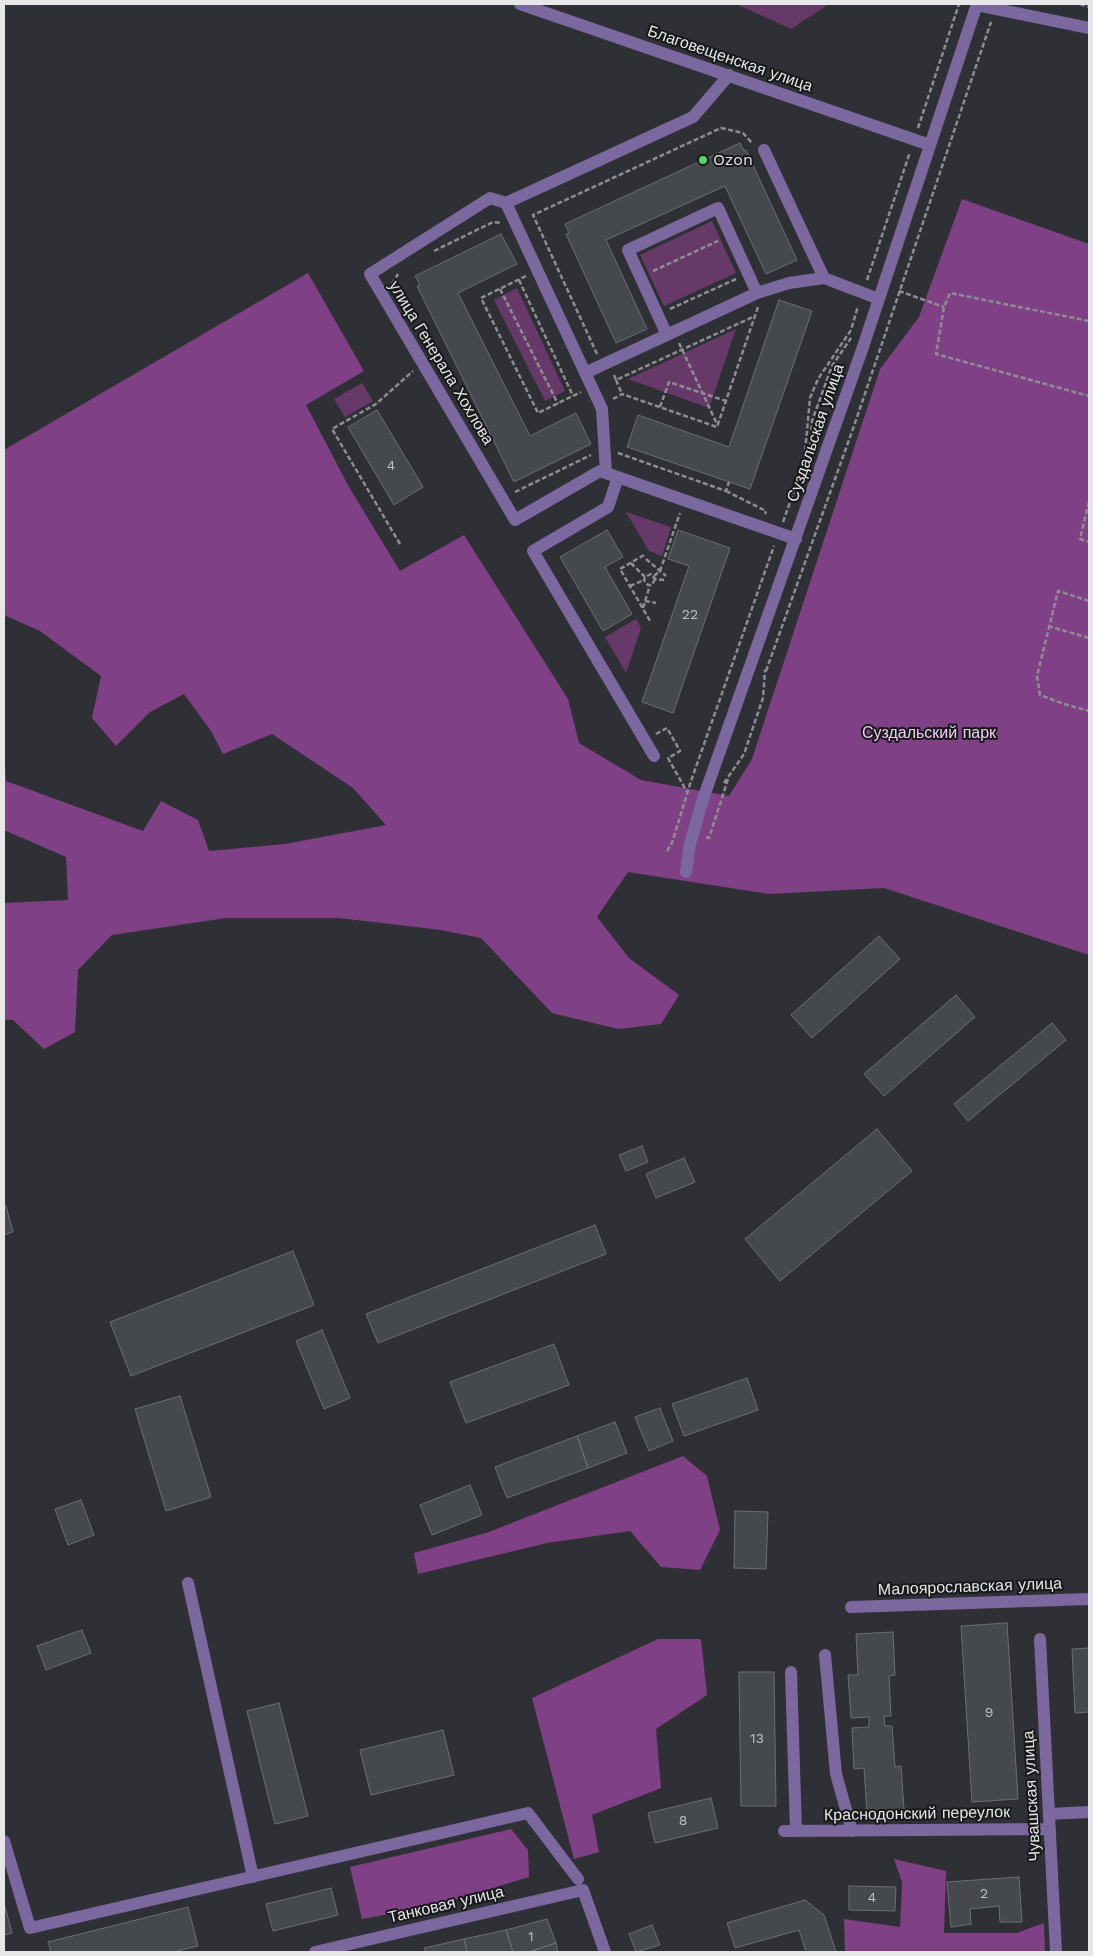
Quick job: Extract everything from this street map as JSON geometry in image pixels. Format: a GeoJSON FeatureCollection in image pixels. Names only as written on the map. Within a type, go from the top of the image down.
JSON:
{"type":"FeatureCollection","features":[{"type":"Feature","properties":{"kind":"street","name":"Благовещенская улица"},"geometry":{"type":"LineString","coordinates":[[520,4],[930,145]]}},
{"type":"Feature","properties":{"kind":"street"},"geometry":{"type":"LineString","coordinates":[[977,4],[995,9],[1030,10],[1089,28]]}},
{"type":"Feature","properties":{"kind":"street","name":"Суздальская улица"},"geometry":{"type":"LineString","coordinates":[[686,872],[690,844],[703,799],[884,286],[977,4]]}},
{"type":"Feature","properties":{"kind":"street","name":"улица Генерала Хохлова"},"geometry":{"type":"LineString","coordinates":[[612,475],[600,471],[515,520],[370,274],[490,198],[506,203],[693,117],[729,75]]}},
{"type":"Feature","properties":{"kind":"street"},"geometry":{"type":"LineString","coordinates":[[764,150],[824,278]]}},
{"type":"Feature","properties":{"kind":"street"},"geometry":{"type":"LineString","coordinates":[[506,203],[602,410],[604,448],[612,475],[608,507],[533,551],[654,756]]}},
{"type":"Feature","properties":{"kind":"street"},"geometry":{"type":"LineString","coordinates":[[671,334],[658,315],[628,250],[718,208],[758,299]]}},
{"type":"Feature","properties":{"kind":"street"},"geometry":{"type":"LineString","coordinates":[[585,373],[671,334],[758,299],[789,283],[824,278],[879,299]]}},
{"type":"Feature","properties":{"kind":"street"},"geometry":{"type":"LineString","coordinates":[[612,475],[796,539]]}},
{"type":"Feature","properties":{"kind":"street"},"geometry":{"type":"LineString","coordinates":[[188,1583],[253,1877]]}},
{"type":"Feature","properties":{"kind":"street","name":"Малоярославская улица"},"geometry":{"type":"LineString","coordinates":[[851,1607],[1089,1599]]}},
{"type":"Feature","properties":{"kind":"street","name":"Чувашская улица"},"geometry":{"type":"LineString","coordinates":[[1040,1639],[1056,1952]]}},
{"type":"Feature","properties":{"kind":"street"},"geometry":{"type":"LineString","coordinates":[[825,1655],[836,1774],[852,1831]]}},
{"type":"Feature","properties":{"kind":"street","name":"Краснодонский переулок"},"geometry":{"type":"LineString","coordinates":[[791,1672],[790,1831],[1050,1829]]}},
{"type":"Feature","properties":{"kind":"street"},"geometry":{"type":"LineString","coordinates":[[1049,1814],[1089,1812]]}},
{"type":"Feature","properties":{"kind":"street"},"geometry":{"type":"LineString","coordinates":[[4,1841],[30,1928],[528,1813],[581,1884],[605,1952]]}},
{"type":"Feature","properties":{"kind":"street","name":"Танковая улица"},"geometry":{"type":"LineString","coordinates":[[316,1952],[581,1884]]}},
{"type":"Feature","properties":{"kind":"path"},"geometry":{"type":"LineString","coordinates":[[667,851],[672,843],[687,791],[804,463],[810,398],[818,379],[850,330],[959,4]]}},
{"type":"Feature","properties":{"kind":"path"},"geometry":{"type":"LineString","coordinates":[[1080,4],[1089,7]]}},
{"type":"Feature","properties":{"kind":"path"},"geometry":{"type":"LineString","coordinates":[[764,676],[854,426],[995,9]]}},
{"type":"Feature","properties":{"kind":"path"},"geometry":{"type":"LineString","coordinates":[[717,425],[622,394],[616,380],[605,364],[533,215],[721,128],[743,133],[750,138],[757,153],[764,150]]}},
{"type":"Feature","properties":{"kind":"path"},"geometry":{"type":"LineString","coordinates":[[432,252],[493,222]]}},
{"type":"Feature","properties":{"kind":"path"},"geometry":{"type":"LineString","coordinates":[[640,277],[731,235]]}},
{"type":"Feature","properties":{"kind":"path"},"geometry":{"type":"LineString","coordinates":[[537,270],[481,298],[538,414],[591,387]]}},
{"type":"Feature","properties":{"kind":"path"},"geometry":{"type":"LineString","coordinates":[[389,289],[401,271]]}},
{"type":"Feature","properties":{"kind":"path"},"geometry":{"type":"LineString","coordinates":[[658,315],[748,273]]}},
{"type":"Feature","properties":{"kind":"path"},"geometry":{"type":"LineString","coordinates":[[519,280],[573,396]]}},
{"type":"Feature","properties":{"kind":"path"},"geometry":{"type":"LineString","coordinates":[[884,286],[944,308]]}},
{"type":"Feature","properties":{"kind":"path"},"geometry":{"type":"LineString","coordinates":[[500,289],[558,404]]}},
{"type":"Feature","properties":{"kind":"path"},"geometry":{"type":"LineString","coordinates":[[1089,321],[950,293],[944,308],[936,354],[1089,396]]}},
{"type":"Feature","properties":{"kind":"path"},"geometry":{"type":"LineString","coordinates":[[717,425],[755,316],[758,299]]}},
{"type":"Feature","properties":{"kind":"path"},"geometry":{"type":"LineString","coordinates":[[616,380],[755,316]]}},
{"type":"Feature","properties":{"kind":"path"},"geometry":{"type":"LineString","coordinates":[[671,334],[682,349],[717,425]]}},
{"type":"Feature","properties":{"kind":"path"},"geometry":{"type":"LineString","coordinates":[[400,544],[332,429],[376,404],[422,362]]}},
{"type":"Feature","properties":{"kind":"path"},"geometry":{"type":"LineString","coordinates":[[660,407],[669,382],[726,401]]}},
{"type":"Feature","properties":{"kind":"path"},"geometry":{"type":"LineString","coordinates":[[502,498],[604,448],[726,491],[766,511],[764,516]]}},
{"type":"Feature","properties":{"kind":"path"},"geometry":{"type":"LineString","coordinates":[[726,491],[729,482]]}},
{"type":"Feature","properties":{"kind":"path"},"geometry":{"type":"LineString","coordinates":[[643,608],[650,585],[660,571],[684,500]]}},
{"type":"Feature","properties":{"kind":"path"},"geometry":{"type":"LineString","coordinates":[[1089,502],[1080,539],[1089,542]]}},
{"type":"Feature","properties":{"kind":"path"},"geometry":{"type":"LineString","coordinates":[[644,555],[620,569],[650,621]]}},
{"type":"Feature","properties":{"kind":"path"},"geometry":{"type":"LineString","coordinates":[[630,586],[651,574],[655,578],[665,578],[646,559]]}},
{"type":"Feature","properties":{"kind":"path"},"geometry":{"type":"LineString","coordinates":[[631,563],[644,578],[645,583],[650,585]]}},
{"type":"Feature","properties":{"kind":"path"},"geometry":{"type":"LineString","coordinates":[[1089,601],[1058,591],[1037,676],[1040,695],[1064,704],[1089,710]]}},
{"type":"Feature","properties":{"kind":"path"},"geometry":{"type":"LineString","coordinates":[[645,601],[656,603]]}},
{"type":"Feature","properties":{"kind":"path"},"geometry":{"type":"LineString","coordinates":[[1048,626],[1089,638]]}},
{"type":"Feature","properties":{"kind":"path"},"geometry":{"type":"LineString","coordinates":[[653,736],[667,728],[680,751],[668,758],[691,797]]}},
{"type":"Feature","properties":{"kind":"path"},"geometry":{"type":"LineString","coordinates":[[705,836],[709,838],[729,775]]}},
{"type":"Feature","properties":{"kind":"shaded area"},"geometry":{"type":"Polygon","coordinates":[[[736,4],[829,4],[791,29],[736,4]]]}},
{"type":"Feature","properties":{"kind":"shaded area"},"geometry":{"type":"Polygon","coordinates":[[[712,221],[736,273],[664,306],[640,255],[712,221]]]}},
{"type":"Feature","properties":{"kind":"shaded area"},"geometry":{"type":"Polygon","coordinates":[[[517,288],[565,391],[545,401],[494,300],[517,288]]]}},
{"type":"Feature","properties":{"kind":"shaded area"},"geometry":{"type":"Polygon","coordinates":[[[736,329],[709,408],[628,379],[736,329]]]}},
{"type":"Feature","properties":{"kind":"shaded area"},"geometry":{"type":"Polygon","coordinates":[[[362,383],[373,401],[345,417],[334,399],[362,383]]]}},
{"type":"Feature","properties":{"kind":"shaded area"},"geometry":{"type":"Polygon","coordinates":[[[626,512],[671,527],[662,556],[649,551],[626,512]]]}},
{"type":"Feature","properties":{"kind":"shaded area"},"geometry":{"type":"Polygon","coordinates":[[[636,619],[641,628],[626,673],[605,637],[636,619]]]}},
{"type":"Feature","properties":{"kind":"green space","name":"Суздальский парк"},"geometry":{"type":"Polygon","coordinates":[[[962,199],[1089,244],[1089,955],[884,888],[769,894],[628,872],[597,917],[629,958],[679,995],[661,1024],[618,1029],[552,1013],[481,938],[441,930],[339,918],[226,918],[112,935],[78,970],[75,1032],[44,1049],[13,1020],[4,1020],[4,903],[68,900],[66,857],[4,830],[4,751],[6,781],[143,831],[161,801],[198,820],[209,851],[285,844],[386,825],[353,788],[272,734],[223,754],[211,731],[184,694],[150,712],[116,746],[92,718],[101,676],[40,631],[4,615],[4,450],[308,273],[364,371],[306,405],[349,487],[400,571],[464,535],[568,699],[579,743],[641,780],[729,796],[752,759],[880,369],[919,317],[962,199]]]}},
{"type":"Feature","properties":{"kind":"green space"},"geometry":{"type":"Polygon","coordinates":[[[683,1456],[707,1476],[720,1530],[700,1570],[661,1567],[630,1531],[547,1543],[418,1574],[414,1553],[486,1533],[683,1456]]]}},
{"type":"Feature","properties":{"kind":"green space"},"geometry":{"type":"Polygon","coordinates":[[[658,1639],[701,1639],[707,1695],[656,1729],[661,1788],[592,1815],[599,1852],[574,1859],[532,1698],[658,1639]]]}},
{"type":"Feature","properties":{"kind":"green space"},"geometry":{"type":"Polygon","coordinates":[[[511,1829],[528,1850],[529,1877],[438,1905],[362,1919],[350,1867],[511,1829]]]}},
{"type":"Feature","properties":{"kind":"green space"},"geometry":{"type":"Polygon","coordinates":[[[894,1859],[946,1871],[944,1933],[1017,1933],[1044,1923],[1045,1952],[848,1952],[845,1950],[844,1919],[900,1927],[902,1882],[894,1859]]]}},
{"type":"Feature","properties":{"kind":"building"},"geometry":{"type":"Polygon","coordinates":[[[740,143],[744,151],[746,150],[797,260],[766,274],[725,186],[606,240],[647,329],[616,343],[566,234],[569,233],[565,224],[740,143]]]}},
{"type":"Feature","properties":{"kind":"building"},"geometry":{"type":"Polygon","coordinates":[[[501,234],[517,264],[458,293],[530,436],[576,413],[591,444],[514,482],[417,286],[420,285],[415,276],[501,234]]]}},
{"type":"Feature","properties":{"kind":"building"},"geometry":{"type":"Polygon","coordinates":[[[779,300],[812,311],[750,489],[627,447],[638,415],[729,447],[779,300]]]}},
{"type":"Feature","properties":{"kind":"building"},"geometry":{"type":"Polygon","coordinates":[[[377,410],[423,487],[394,505],[348,427],[377,410]]]}},
{"type":"Feature","properties":{"kind":"building"},"geometry":{"type":"Polygon","coordinates":[[[607,530],[623,557],[605,567],[632,614],[603,631],[560,557],[607,530]]]}},
{"type":"Feature","properties":{"kind":"building"},"geometry":{"type":"Polygon","coordinates":[[[678,530],[730,548],[673,713],[642,702],[689,566],[668,559],[678,530]]]}},
{"type":"Feature","properties":{"kind":"building"},"geometry":{"type":"Polygon","coordinates":[[[879,936],[900,959],[812,1038],[791,1015],[879,936]]]}},
{"type":"Feature","properties":{"kind":"building"},"geometry":{"type":"Polygon","coordinates":[[[956,995],[975,1017],[884,1096],[864,1074],[956,995]]]}},
{"type":"Feature","properties":{"kind":"building"},"geometry":{"type":"Polygon","coordinates":[[[1052,1023],[1066,1040],[968,1121],[954,1104],[1052,1023]]]}},
{"type":"Feature","properties":{"kind":"building"},"geometry":{"type":"Polygon","coordinates":[[[877,1129],[912,1171],[780,1281],[745,1239],[877,1129]]]}},
{"type":"Feature","properties":{"kind":"building"},"geometry":{"type":"Polygon","coordinates":[[[642,1146],[648,1162],[626,1171],[619,1155],[642,1146]]]}},
{"type":"Feature","properties":{"kind":"building"},"geometry":{"type":"Polygon","coordinates":[[[684,1158],[695,1182],[656,1198],[646,1174],[684,1158]]]}},
{"type":"Feature","properties":{"kind":"building"},"geometry":{"type":"Polygon","coordinates":[[[6,1206],[13,1232],[4,1235],[4,1207],[6,1206]]]}},
{"type":"Feature","properties":{"kind":"building"},"geometry":{"type":"Polygon","coordinates":[[[595,1225],[606,1254],[378,1343],[366,1314],[595,1225]]]}},
{"type":"Feature","properties":{"kind":"building"},"geometry":{"type":"Polygon","coordinates":[[[293,1251],[314,1305],[131,1376],[110,1322],[293,1251]]]}},
{"type":"Feature","properties":{"kind":"building"},"geometry":{"type":"Polygon","coordinates":[[[322,1330],[350,1398],[324,1409],[296,1341],[322,1330]]]}},
{"type":"Feature","properties":{"kind":"building"},"geometry":{"type":"Polygon","coordinates":[[[554,1344],[569,1385],[466,1423],[450,1382],[554,1344]]]}},
{"type":"Feature","properties":{"kind":"building"},"geometry":{"type":"Polygon","coordinates":[[[747,1378],[758,1410],[684,1436],[672,1404],[747,1378]]]}},
{"type":"Feature","properties":{"kind":"building"},"geometry":{"type":"Polygon","coordinates":[[[180,1396],[211,1497],[166,1511],[135,1409],[180,1396]]]}},
{"type":"Feature","properties":{"kind":"building"},"geometry":{"type":"Polygon","coordinates":[[[660,1408],[673,1441],[649,1451],[635,1417],[660,1408]]]}},
{"type":"Feature","properties":{"kind":"building"},"geometry":{"type":"Polygon","coordinates":[[[615,1422],[627,1453],[588,1468],[577,1436],[615,1422]]]}},
{"type":"Feature","properties":{"kind":"building"},"geometry":{"type":"Polygon","coordinates":[[[577,1436],[588,1468],[507,1498],[495,1467],[577,1436]]]}},
{"type":"Feature","properties":{"kind":"building"},"geometry":{"type":"Polygon","coordinates":[[[470,1485],[482,1515],[432,1535],[420,1505],[470,1485]]]}},
{"type":"Feature","properties":{"kind":"building"},"geometry":{"type":"Polygon","coordinates":[[[81,1500],[94,1535],[68,1545],[55,1509],[81,1500]]]}},
{"type":"Feature","properties":{"kind":"building"},"geometry":{"type":"Polygon","coordinates":[[[735,1511],[768,1512],[766,1569],[734,1568],[735,1511]]]}},
{"type":"Feature","properties":{"kind":"building"},"geometry":{"type":"Polygon","coordinates":[[[1007,1623],[1018,1799],[972,1802],[961,1626],[1007,1623]]]}},
{"type":"Feature","properties":{"kind":"building"},"geometry":{"type":"Polygon","coordinates":[[[82,1630],[91,1653],[46,1670],[37,1646],[82,1630]]]}},
{"type":"Feature","properties":{"kind":"building"},"geometry":{"type":"Polygon","coordinates":[[[893,1632],[895,1675],[889,1676],[891,1716],[884,1716],[885,1726],[892,1726],[895,1767],[901,1766],[904,1810],[867,1813],[864,1768],[854,1769],[852,1728],[869,1727],[869,1717],[851,1718],[848,1675],[858,1675],[856,1634],[893,1632]]]}},
{"type":"Feature","properties":{"kind":"building"},"geometry":{"type":"Polygon","coordinates":[[[1089,1648],[1089,1712],[1075,1713],[1072,1649],[1089,1648]]]}},
{"type":"Feature","properties":{"kind":"building"},"geometry":{"type":"Polygon","coordinates":[[[739,1672],[774,1672],[776,1806],[741,1806],[739,1672]]]}},
{"type":"Feature","properties":{"kind":"building"},"geometry":{"type":"Polygon","coordinates":[[[279,1703],[308,1816],[275,1824],[247,1711],[279,1703]]]}},
{"type":"Feature","properties":{"kind":"building"},"geometry":{"type":"Polygon","coordinates":[[[443,1730],[454,1775],[371,1795],[360,1750],[443,1730]]]}},
{"type":"Feature","properties":{"kind":"building"},"geometry":{"type":"Polygon","coordinates":[[[711,1798],[718,1828],[655,1843],[648,1813],[711,1798]]]}},
{"type":"Feature","properties":{"kind":"building"},"geometry":{"type":"Polygon","coordinates":[[[1019,1877],[1022,1922],[1000,1922],[999,1906],[970,1909],[971,1924],[951,1927],[947,1882],[1019,1877]]]}},
{"type":"Feature","properties":{"kind":"building"},"geometry":{"type":"Polygon","coordinates":[[[849,1886],[896,1887],[895,1911],[849,1910],[849,1886]]]}},
{"type":"Feature","properties":{"kind":"building"},"geometry":{"type":"Polygon","coordinates":[[[331,1888],[338,1915],[273,1931],[266,1904],[331,1888]]]}},
{"type":"Feature","properties":{"kind":"building"},"geometry":{"type":"Polygon","coordinates":[[[805,1900],[824,1915],[836,1952],[806,1952],[799,1930],[735,1948],[727,1923],[805,1900]]]}},
{"type":"Feature","properties":{"kind":"building"},"geometry":{"type":"Polygon","coordinates":[[[4,1903],[12,1933],[4,1935],[4,1903]]]}},
{"type":"Feature","properties":{"kind":"building"},"geometry":{"type":"Polygon","coordinates":[[[188,1907],[198,1946],[173,1952],[51,1952],[48,1942],[188,1907]]]}},
{"type":"Feature","properties":{"kind":"building"},"geometry":{"type":"Polygon","coordinates":[[[547,1919],[556,1943],[528,1952],[513,1952],[506,1930],[547,1919]]]}},
{"type":"Feature","properties":{"kind":"building"},"geometry":{"type":"Polygon","coordinates":[[[652,1925],[660,1945],[636,1952],[629,1934],[652,1925]]]}},
{"type":"Feature","properties":{"kind":"building"},"geometry":{"type":"Polygon","coordinates":[[[506,1930],[513,1952],[467,1952],[464,1939],[506,1930]]]}},
{"type":"Feature","properties":{"kind":"building"},"geometry":{"type":"Polygon","coordinates":[[[464,1939],[467,1952],[425,1952],[424,1948],[464,1939]]]}},
{"type":"Feature","properties":{"kind":"building"},"geometry":{"type":"Polygon","coordinates":[[[556,1943],[558,1952],[530,1952],[556,1943]]]}},
{"type":"Feature","properties":{"kind":"place","name":"Ozon"},"geometry":{"type":"Point","coordinates":[703,160]}}]}
